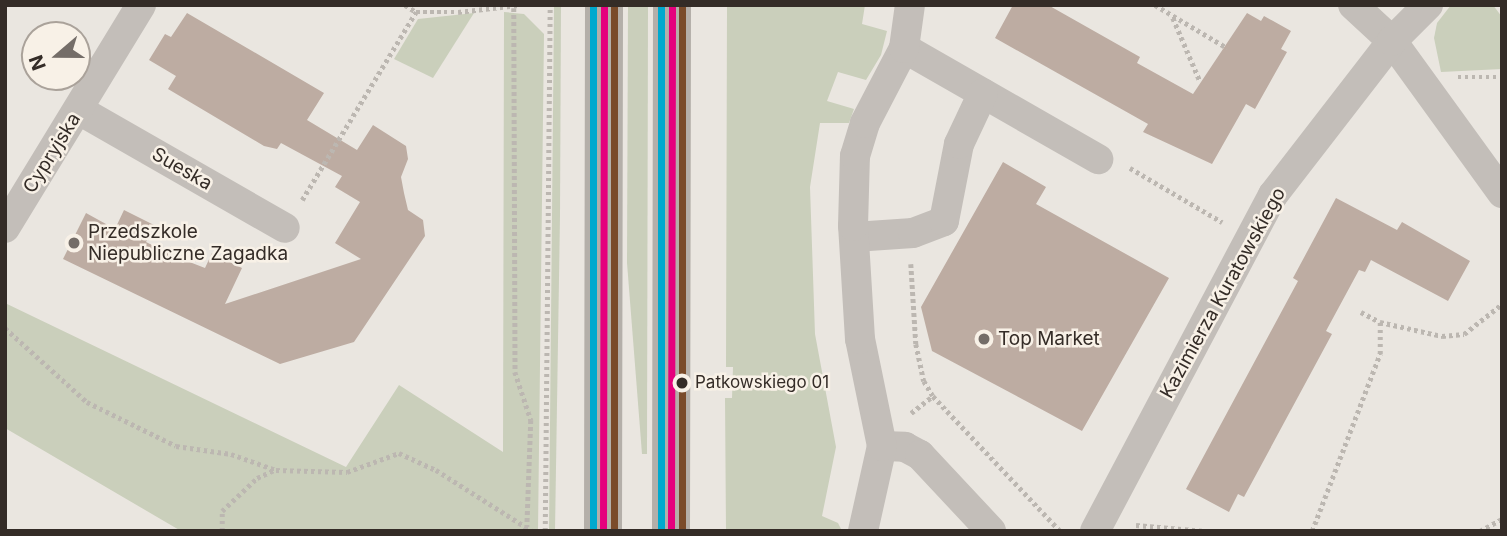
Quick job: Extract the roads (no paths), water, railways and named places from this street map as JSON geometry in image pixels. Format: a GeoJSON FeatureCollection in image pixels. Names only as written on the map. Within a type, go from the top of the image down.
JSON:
{"type":"FeatureCollection","features":[{"type":"Feature","properties":{"kind":"main road"},"geometry":{"type":"LineString","coordinates":[[603,531],[604,5]]}},
{"type":"Feature","properties":{"kind":"main road"},"geometry":{"type":"LineString","coordinates":[[671,531],[672,5]]}},
{"type":"Feature","properties":{"kind":"street","name":"Cypryjska"},"geometry":{"type":"LineString","coordinates":[[5,228],[141,5]]}},
{"type":"Feature","properties":{"kind":"street"},"geometry":{"type":"LineString","coordinates":[[863,531],[882,446],[860,339],[853,237],[853,183],[861,133],[904,48],[910,5]]}},
{"type":"Feature","properties":{"kind":"street"},"geometry":{"type":"LineString","coordinates":[[1353,5],[1392,41],[1502,193]]}},
{"type":"Feature","properties":{"kind":"street","name":"Kazimierza Kuratowskiego"},"geometry":{"type":"LineString","coordinates":[[1100,520],[1273,195],[1392,41],[1428,5]]}},
{"type":"Feature","properties":{"kind":"street"},"geometry":{"type":"LineString","coordinates":[[904,48],[1098,159]]}},
{"type":"Feature","properties":{"kind":"street"},"geometry":{"type":"LineString","coordinates":[[853,237],[913,233],[938,226],[949,214],[959,144],[984,93]]}},
{"type":"Feature","properties":{"kind":"street","name":"Sueska"},"geometry":{"type":"LineString","coordinates":[[79,110],[285,228]]}},
{"type":"Feature","properties":{"kind":"street"},"geometry":{"type":"LineString","coordinates":[[882,446],[905,447],[920,455],[991,531]]}},
{"type":"Feature","properties":{"kind":"place","name":"Przedszkole Niepubliczne Zagadka"},"geometry":{"type":"Point","coordinates":[74,243]}},
{"type":"Feature","properties":{"kind":"place","name":"Top Market"},"geometry":{"type":"Point","coordinates":[984,339]}},
{"type":"Feature","properties":{"kind":"place","name":"Patkowskiego 01"},"geometry":{"type":"Point","coordinates":[682,383]}}]}
